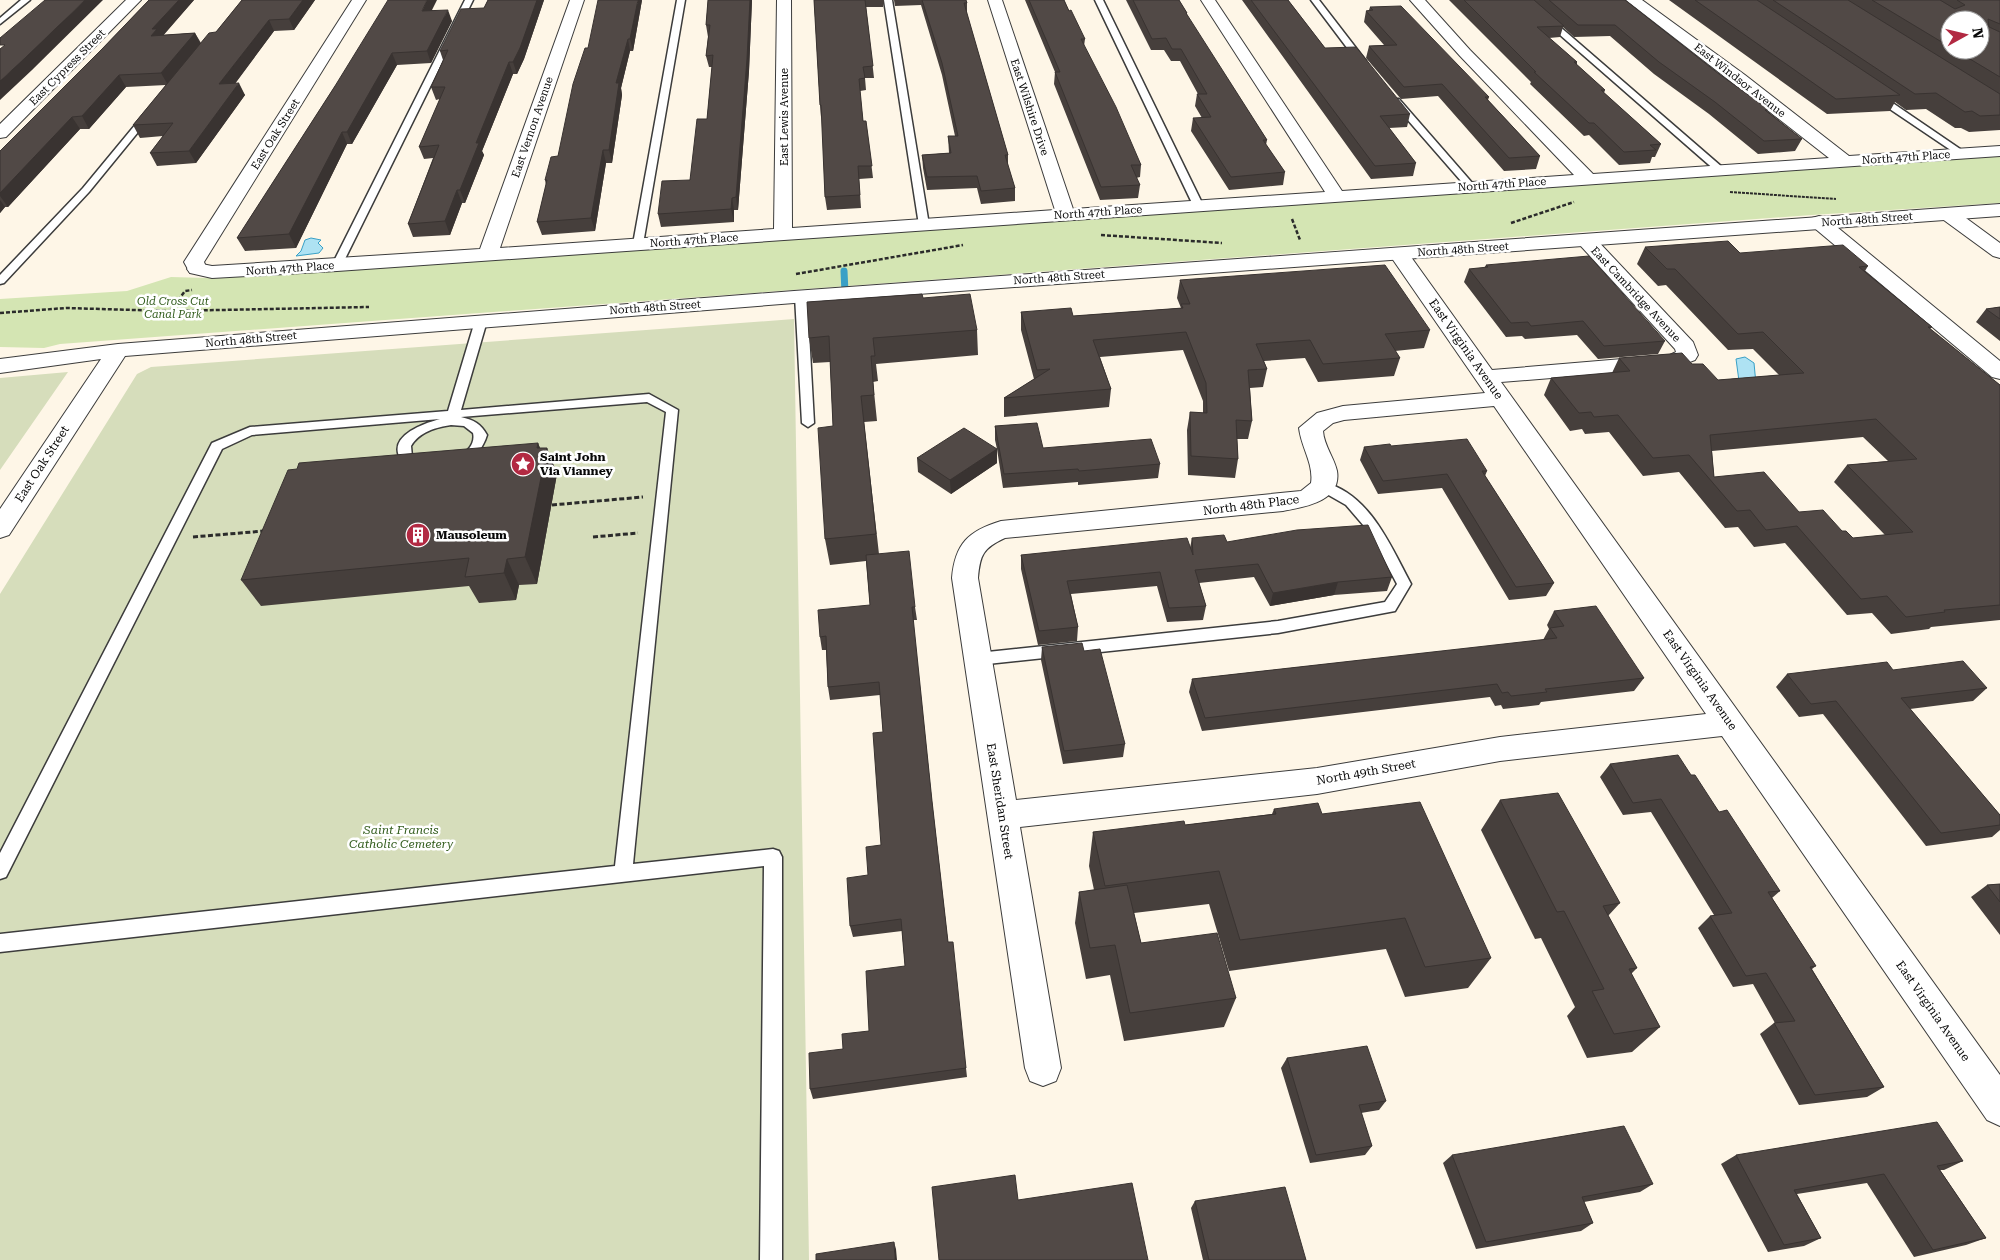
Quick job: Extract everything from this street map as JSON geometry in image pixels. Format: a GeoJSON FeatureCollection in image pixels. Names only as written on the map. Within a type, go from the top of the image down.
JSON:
{"type":"FeatureCollection","features":[{"type":"Feature","properties":{"kind":"street","name":"East Cypress Street"},"geometry":{"type":"LineString","coordinates":[[0,133],[134,0]]}},
{"type":"Feature","properties":{"kind":"street","name":"East Oak Street"},"geometry":{"type":"LineString","coordinates":[[196,269],[194,262],[359,0]]}},
{"type":"Feature","properties":{"kind":"street","name":"East Vernon Avenue"},"geometry":{"type":"LineString","coordinates":[[488,254],[577,0]]}},
{"type":"Feature","properties":{"kind":"street","name":"East Lewis Avenue"},"geometry":{"type":"LineString","coordinates":[[783,234],[784,0]]}},
{"type":"Feature","properties":{"kind":"street","name":"East Wilshire Drive"},"geometry":{"type":"LineString","coordinates":[[995,0],[1065,214]]}},
{"type":"Feature","properties":{"kind":"street"},"geometry":{"type":"LineString","coordinates":[[1208,0],[1336,197]]}},
{"type":"Feature","properties":{"kind":"street"},"geometry":{"type":"LineString","coordinates":[[1417,0],[1588,178]]}},
{"type":"Feature","properties":{"kind":"street","name":"East Windsor Avenue"},"geometry":{"type":"LineString","coordinates":[[1633,0],[1739,78],[1844,161]]}},
{"type":"Feature","properties":{"kind":"street","name":"North 47th Place"},"geometry":{"type":"LineString","coordinates":[[196,269],[212,272],[337,264],[2000,150]]}},
{"type":"Feature","properties":{"kind":"street","name":"North 48th Street"},"geometry":{"type":"LineString","coordinates":[[0,366],[118,350],[801,296],[2000,210]]}},
{"type":"Feature","properties":{"kind":"street"},"geometry":{"type":"LineString","coordinates":[[1948,214],[2000,252]]}},
{"type":"Feature","properties":{"kind":"street"},"geometry":{"type":"LineString","coordinates":[[1819,222],[2000,372]]}},
{"type":"Feature","properties":{"kind":"street","name":"East Cambridge Avenue"},"geometry":{"type":"LineString","coordinates":[[1493,387],[1674,361],[1687,354],[1685,347],[1586,240]]}},
{"type":"Feature","properties":{"kind":"street","name":"East Virginia Avenue"},"geometry":{"type":"LineString","coordinates":[[1399,254],[2000,1107]]}},
{"type":"Feature","properties":{"kind":"street","name":"East Oak Street"},"geometry":{"type":"LineString","coordinates":[[0,529],[118,350]]}},
{"type":"Feature","properties":{"kind":"street","name":"North 48th Street"},"geometry":{"type":"LineString","coordinates":[[0,351],[118,350]]}},
{"type":"Feature","properties":{"kind":"street"},"geometry":{"type":"LineString","coordinates":[[1323,486],[1325,472],[1312,442],[1311,428],[1325,418],[1343,413],[1493,387]]}},
{"type":"Feature","properties":{"kind":"street","name":"North 48th Place"},"geometry":{"type":"LineString","coordinates":[[981,538],[1001,530],[1025,526],[1283,503],[1309,498],[1323,486]]}},
{"type":"Feature","properties":{"kind":"street","name":"East Sheridan Street"},"geometry":{"type":"LineString","coordinates":[[981,538],[966,557],[965,578],[1043,1068]]}},
{"type":"Feature","properties":{"kind":"street","name":"North 49th Street"},"geometry":{"type":"LineString","coordinates":[[1002,815],[1317,782],[1500,749],[1730,723]]}},
{"type":"Feature","properties":{"kind":"lane"},"geometry":{"type":"LineString","coordinates":[[0,22],[26,0]]}},
{"type":"Feature","properties":{"kind":"lane"},"geometry":{"type":"LineString","coordinates":[[337,264],[470,0]]}},
{"type":"Feature","properties":{"kind":"lane"},"geometry":{"type":"LineString","coordinates":[[638,244],[681,0]]}},
{"type":"Feature","properties":{"kind":"lane"},"geometry":{"type":"LineString","coordinates":[[888,0],[924,225]]}},
{"type":"Feature","properties":{"kind":"lane"},"geometry":{"type":"LineString","coordinates":[[1099,0],[1198,206]]}},
{"type":"Feature","properties":{"kind":"lane"},"geometry":{"type":"LineString","coordinates":[[1315,0],[1368,69]]}},
{"type":"Feature","properties":{"kind":"lane"},"geometry":{"type":"LineString","coordinates":[[1524,0],[1719,169]]}},
{"type":"Feature","properties":{"kind":"lane"},"geometry":{"type":"LineString","coordinates":[[1869,90],[1961,153]]}},
{"type":"Feature","properties":{"kind":"lane"},"geometry":{"type":"LineString","coordinates":[[1387,91],[1470,187]]}},
{"type":"Feature","properties":{"kind":"lane"},"geometry":{"type":"LineString","coordinates":[[0,281],[86,190],[153,109]]}},
{"type":"Feature","properties":{"kind":"lane"},"geometry":{"type":"LineString","coordinates":[[801,296],[808,423]]}},
{"type":"Feature","properties":{"kind":"lane"},"geometry":{"type":"LineString","coordinates":[[452,418],[481,321]]}},
{"type":"Feature","properties":{"kind":"lane"},"geometry":{"type":"LineString","coordinates":[[0,871],[217,446],[250,431],[452,418],[649,398],[672,410],[623,873]]}},
{"type":"Feature","properties":{"kind":"lane"},"geometry":{"type":"LineString","coordinates":[[452,418],[478,428],[481,435],[480,442],[468,456],[445,467],[433,468],[412,464],[405,458],[404,450],[407,442],[414,434],[452,418]]}},
{"type":"Feature","properties":{"kind":"lane"},"geometry":{"type":"LineString","coordinates":[[978,659],[1278,627],[1390,607],[1404,584],[1375,530],[1351,502],[1323,486]]}},
{"type":"Feature","properties":{"kind":"lane"},"geometry":{"type":"LineString","coordinates":[[0,943],[773,857],[771,1260]]}},
{"type":"Feature","properties":{"kind":"path"},"geometry":{"type":"LineString","coordinates":[[1728,192],[1837,199]]}},
{"type":"Feature","properties":{"kind":"path"},"geometry":{"type":"LineString","coordinates":[[1506,225],[1579,200]]}},
{"type":"Feature","properties":{"kind":"path"},"geometry":{"type":"LineString","coordinates":[[1098,235],[1230,244]]}},
{"type":"Feature","properties":{"kind":"path"},"geometry":{"type":"LineString","coordinates":[[1292,243],[1301,243]]}},
{"type":"Feature","properties":{"kind":"path"},"geometry":{"type":"LineString","coordinates":[[793,275],[965,244]]}},
{"type":"Feature","properties":{"kind":"path"},"geometry":{"type":"LineString","coordinates":[[0,313],[66,308],[170,311],[372,307]]}},
{"type":"Feature","properties":{"kind":"path"},"geometry":{"type":"LineString","coordinates":[[552,505],[662,495]]}},
{"type":"Feature","properties":{"kind":"path"},"geometry":{"type":"LineString","coordinates":[[170,539],[274,530]]}},
{"type":"Feature","properties":{"kind":"path"},"geometry":{"type":"LineString","coordinates":[[593,537],[659,531]]}},
{"type":"Feature","properties":{"kind":"green space","name":"Old Cross Cut Canal Park"},"geometry":{"type":"Polygon","coordinates":[[[2000,155],[2000,203],[1812,215],[60,344],[44,348],[0,347],[0,299],[127,291],[171,277],[207,278],[332,270],[2000,155]]]}},
{"type":"Feature","properties":{"kind":"green space","name":"Saint Francis Catholic Cemetery"},"geometry":{"type":"Polygon","coordinates":[[[794,319],[809,1260],[0,1260],[0,594],[137,374],[151,367],[794,319]]]}},
{"type":"Feature","properties":{"kind":"green space"},"geometry":{"type":"Polygon","coordinates":[[[68,372],[0,470],[0,378],[68,372]]]}},
{"type":"Feature","properties":{"kind":"water"},"geometry":{"type":"Polygon","coordinates":[[[311,238],[321,240],[318,243],[323,248],[319,253],[296,256],[301,251],[305,240],[311,238]]]}},
{"type":"Feature","properties":{"kind":"water"},"geometry":{"type":"Polygon","coordinates":[[[1745,357],[1754,363],[1756,384],[1739,381],[1736,359],[1745,357]]]}},
{"type":"Feature","properties":{"kind":"building"},"geometry":{"type":"Polygon","coordinates":[[[45,0],[85,0],[0,81],[0,49],[5,45],[0,45],[0,38],[45,0]]]}},
{"type":"Feature","properties":{"kind":"building"},"geometry":{"type":"Polygon","coordinates":[[[149,0],[179,0],[152,29],[157,29],[151,36],[195,33],[161,73],[119,75],[82,116],[72,117],[0,193],[0,151],[149,0]]]}},
{"type":"Feature","properties":{"kind":"building"},"geometry":{"type":"Polygon","coordinates":[[[242,0],[303,0],[289,19],[269,20],[219,84],[239,83],[189,151],[150,153],[173,123],[133,125],[209,33],[216,32],[242,0]]]}},
{"type":"Feature","properties":{"kind":"building"},"geometry":{"type":"Polygon","coordinates":[[[388,0],[427,0],[422,11],[448,10],[427,51],[392,53],[347,132],[342,132],[289,234],[237,238],[335,86],[388,0]]]}},
{"type":"Feature","properties":{"kind":"building"},"geometry":{"type":"Polygon","coordinates":[[[488,0],[537,0],[520,48],[513,62],[509,62],[476,143],[479,143],[445,221],[408,224],[439,145],[419,147],[445,87],[431,87],[448,50],[440,51],[461,9],[484,8],[488,0]]]}},
{"type":"Feature","properties":{"kind":"building"},"geometry":{"type":"Polygon","coordinates":[[[598,0],[638,0],[630,39],[628,39],[616,83],[619,83],[609,150],[603,150],[591,218],[537,222],[551,157],[558,156],[573,84],[585,48],[588,48],[598,0]]]}},
{"type":"Feature","properties":{"kind":"building"},"geometry":{"type":"Polygon","coordinates":[[[708,0],[750,0],[736,197],[732,198],[731,209],[658,214],[662,181],[690,180],[697,119],[707,119],[713,55],[706,56],[710,25],[706,25],[708,0]]]}},
{"type":"Feature","properties":{"kind":"building"},"geometry":{"type":"Polygon","coordinates":[[[814,0],[865,0],[873,66],[863,67],[865,78],[859,79],[863,121],[866,121],[872,166],[858,166],[860,195],[825,197],[814,0]]]}},
{"type":"Feature","properties":{"kind":"building"},"geometry":{"type":"Polygon","coordinates":[[[922,0],[966,0],[967,3],[964,3],[1008,155],[1005,155],[1015,188],[981,191],[977,176],[927,177],[922,155],[951,153],[948,136],[958,136],[942,63],[922,0]]]}},
{"type":"Feature","properties":{"kind":"building"},"geometry":{"type":"Polygon","coordinates":[[[1029,0],[1064,0],[1069,11],[1071,10],[1085,39],[1081,39],[1116,107],[1141,165],[1131,165],[1140,185],[1101,187],[1055,72],[1060,72],[1029,0]]]}},
{"type":"Feature","properties":{"kind":"building"},"geometry":{"type":"Polygon","coordinates":[[[1133,0],[1179,0],[1267,140],[1263,140],[1285,172],[1231,177],[1193,118],[1211,117],[1197,94],[1207,94],[1181,49],[1172,49],[1166,38],[1152,39],[1133,0]]]}},
{"type":"Feature","properties":{"kind":"building"},"geometry":{"type":"Polygon","coordinates":[[[1251,0],[1288,0],[1325,48],[1356,47],[1410,114],[1380,116],[1416,163],[1375,166],[1251,0]]]}},
{"type":"Feature","properties":{"kind":"building"},"geometry":{"type":"Polygon","coordinates":[[[1464,0],[1534,0],[1564,26],[1537,27],[1577,62],[1574,62],[1605,90],[1601,90],[1661,144],[1650,145],[1656,150],[1624,152],[1594,123],[1589,123],[1534,72],[1536,72],[1464,0]]]}},
{"type":"Feature","properties":{"kind":"building"},"geometry":{"type":"Polygon","coordinates":[[[1549,0],[1625,0],[1719,74],[1768,109],[1765,110],[1802,139],[1764,141],[1715,102],[1659,62],[1615,25],[1578,25],[1549,0]]]}},
{"type":"Feature","properties":{"kind":"building"},"geometry":{"type":"Polygon","coordinates":[[[1695,0],[1757,0],[1900,95],[1836,99],[1695,0]]]}},
{"type":"Feature","properties":{"kind":"building"},"geometry":{"type":"Polygon","coordinates":[[[1773,0],[1848,0],[1940,57],[1940,60],[1945,60],[2000,94],[2000,115],[1980,116],[1972,111],[1965,112],[1936,93],[1915,94],[1773,0]]]}},
{"type":"Feature","properties":{"kind":"building"},"geometry":{"type":"Polygon","coordinates":[[[1872,0],[1940,0],[1955,9],[1965,5],[1957,0],[2000,0],[2000,24],[1990,20],[1990,10],[1940,10],[1940,41],[1872,0]]]}},
{"type":"Feature","properties":{"kind":"building"},"geometry":{"type":"Polygon","coordinates":[[[1401,6],[1489,97],[1485,97],[1540,156],[1509,158],[1442,84],[1404,87],[1369,46],[1397,45],[1366,11],[1373,10],[1370,7],[1401,6]]]}},
{"type":"Feature","properties":{"kind":"building"},"geometry":{"type":"Polygon","coordinates":[[[1990,27],[2000,32],[2000,77],[1972,60],[1990,60],[1990,27]]]}},
{"type":"Feature","properties":{"kind":"building"},"geometry":{"type":"Polygon","coordinates":[[[1728,241],[1740,253],[1843,245],[1868,266],[1859,267],[1932,327],[1928,327],[2000,385],[2000,605],[1944,610],[1945,612],[1906,617],[1887,596],[1861,599],[1797,526],[1766,530],[1750,510],[1737,511],[1689,455],[1653,458],[1618,415],[1594,417],[1591,412],[1579,413],[1551,378],[1630,371],[1619,358],[1682,353],[1692,364],[1703,364],[1718,380],[1804,373],[1763,332],[1738,334],[1675,269],[1667,269],[1645,247],[1728,241]],[[1876,419],[1710,435],[1714,477],[1764,472],[1799,512],[1823,510],[1842,531],[1846,531],[1853,538],[1913,532],[1847,465],[1917,459],[1876,419]]]}},
{"type":"Feature","properties":{"kind":"building"},"geometry":{"type":"Polygon","coordinates":[[[1589,256],[1665,341],[1604,346],[1583,321],[1531,326],[1528,322],[1511,323],[1469,269],[1488,267],[1486,265],[1589,256]]]}},
{"type":"Feature","properties":{"kind":"building"},"geometry":{"type":"Polygon","coordinates":[[[1385,265],[1430,330],[1385,334],[1400,358],[1323,364],[1310,340],[1256,344],[1267,369],[1248,370],[1252,421],[1236,420],[1238,459],[1191,456],[1190,412],[1207,413],[1206,383],[1186,332],[1093,340],[1111,389],[1004,398],[1050,369],[1037,370],[1021,312],[1071,308],[1073,316],[1183,308],[1181,304],[1190,304],[1180,280],[1385,265]]]}},
{"type":"Feature","properties":{"kind":"building"},"geometry":{"type":"Polygon","coordinates":[[[922,294],[923,298],[970,294],[977,330],[873,338],[875,356],[871,356],[874,395],[861,396],[876,534],[825,539],[818,428],[833,426],[829,336],[809,338],[807,302],[922,294]]]}},
{"type":"Feature","properties":{"kind":"building"},"geometry":{"type":"Polygon","coordinates":[[[2000,307],[2000,319],[1986,309],[2000,307]]]}},
{"type":"Feature","properties":{"kind":"building"},"geometry":{"type":"Polygon","coordinates":[[[1037,423],[1043,448],[1151,439],[1160,464],[1079,471],[1078,469],[1004,474],[995,426],[1037,423]]]}},
{"type":"Feature","properties":{"kind":"building"},"geometry":{"type":"Polygon","coordinates":[[[964,428],[997,449],[950,480],[917,458],[964,428]]]}},
{"type":"Feature","properties":{"kind":"building"},"geometry":{"type":"Polygon","coordinates":[[[1467,439],[1487,471],[1482,471],[1554,583],[1516,587],[1447,474],[1383,481],[1364,447],[1467,439]]]}},
{"type":"Feature","properties":{"kind":"building","name":"Mausoleum"},"geometry":{"type":"Polygon","coordinates":[[[538,443],[537,448],[547,448],[525,557],[507,559],[504,573],[465,577],[469,558],[241,580],[288,470],[297,469],[299,463],[538,443]]]}},
{"type":"Feature","properties":{"kind":"building"},"geometry":{"type":"Polygon","coordinates":[[[1368,525],[1392,577],[1338,582],[1273,593],[1258,564],[1195,570],[1206,606],[1169,608],[1160,572],[1067,581],[1078,627],[1039,631],[1021,555],[1187,538],[1193,555],[1192,538],[1224,535],[1227,542],[1297,530],[1368,525]]]}},
{"type":"Feature","properties":{"kind":"building"},"geometry":{"type":"Polygon","coordinates":[[[909,551],[915,607],[912,607],[932,801],[948,942],[953,942],[966,1068],[810,1089],[809,1053],[843,1049],[842,1034],[869,1031],[866,971],[905,966],[901,919],[850,926],[847,878],[868,875],[866,847],[881,845],[873,733],[883,732],[879,682],[828,687],[826,636],[820,637],[818,610],[870,605],[866,555],[909,551]]]}},
{"type":"Feature","properties":{"kind":"building"},"geometry":{"type":"Polygon","coordinates":[[[1596,606],[1644,678],[1545,689],[1547,692],[1511,696],[1508,692],[1502,693],[1497,684],[1205,718],[1192,679],[1557,638],[1550,628],[1564,626],[1554,611],[1596,606]]]}},
{"type":"Feature","properties":{"kind":"building"},"geometry":{"type":"Polygon","coordinates":[[[1082,643],[1084,651],[1100,649],[1125,744],[1064,751],[1042,647],[1082,643]]]}},
{"type":"Feature","properties":{"kind":"building"},"geometry":{"type":"Polygon","coordinates":[[[1963,661],[1987,688],[1901,698],[2000,815],[2000,825],[1941,833],[1836,701],[1811,704],[1787,674],[1887,662],[1893,670],[1963,661]]]}},
{"type":"Feature","properties":{"kind":"building"},"geometry":{"type":"Polygon","coordinates":[[[1678,755],[1691,775],[1695,775],[1719,812],[1727,810],[1780,891],[1768,892],[1816,966],[1810,967],[1884,1087],[1815,1095],[1774,1023],[1795,1021],[1766,973],[1746,976],[1710,916],[1732,913],[1661,799],[1633,803],[1610,764],[1678,755]]]}},
{"type":"Feature","properties":{"kind":"building"},"geometry":{"type":"Polygon","coordinates":[[[1558,793],[1620,903],[1603,906],[1637,968],[1629,969],[1660,1027],[1614,1034],[1592,991],[1604,989],[1564,911],[1557,912],[1500,800],[1558,793]]]}},
{"type":"Feature","properties":{"kind":"building"},"geometry":{"type":"Polygon","coordinates":[[[1420,802],[1491,958],[1425,967],[1405,918],[1240,940],[1219,871],[1105,886],[1093,832],[1184,821],[1185,825],[1276,814],[1274,809],[1318,803],[1322,814],[1420,802]]]}},
{"type":"Feature","properties":{"kind":"building"},"geometry":{"type":"Polygon","coordinates":[[[2000,884],[2000,902],[1987,885],[2000,884]]]}},
{"type":"Feature","properties":{"kind":"building"},"geometry":{"type":"Polygon","coordinates":[[[1127,885],[1141,943],[1217,933],[1236,998],[1130,1013],[1115,945],[1090,948],[1079,892],[1127,885]]]}},
{"type":"Feature","properties":{"kind":"building"},"geometry":{"type":"Polygon","coordinates":[[[1367,1046],[1386,1101],[1359,1105],[1372,1146],[1316,1155],[1287,1058],[1367,1046]]]}},
{"type":"Feature","properties":{"kind":"building"},"geometry":{"type":"Polygon","coordinates":[[[1937,1122],[1963,1161],[1937,1166],[1986,1238],[1933,1250],[1884,1174],[1794,1190],[1821,1238],[1784,1245],[1736,1155],[1937,1122]]]}},
{"type":"Feature","properties":{"kind":"building"},"geometry":{"type":"Polygon","coordinates":[[[1624,1126],[1653,1184],[1582,1197],[1593,1223],[1486,1242],[1452,1155],[1624,1126]]]}},
{"type":"Feature","properties":{"kind":"building"},"geometry":{"type":"Polygon","coordinates":[[[1015,1175],[1018,1200],[1132,1183],[1148,1260],[939,1260],[932,1187],[1015,1175]]]}},
{"type":"Feature","properties":{"kind":"building"},"geometry":{"type":"Polygon","coordinates":[[[1285,1187],[1306,1260],[1209,1260],[1195,1201],[1285,1187]]]}},
{"type":"Feature","properties":{"kind":"building"},"geometry":{"type":"Polygon","coordinates":[[[894,1242],[895,1260],[816,1260],[816,1254],[894,1242]]]}},
{"type":"Feature","properties":{"kind":"waterway"},"geometry":{"type":"LineString","coordinates":[[844,271],[845,293]]}},
{"type":"Feature","properties":{"kind":"place","name":"Saint John Via Vianney"},"geometry":{"type":"Point","coordinates":[523,464]}},
{"type":"Feature","properties":{"kind":"place","name":"Mausoleum"},"geometry":{"type":"Point","coordinates":[418,535]}}]}
